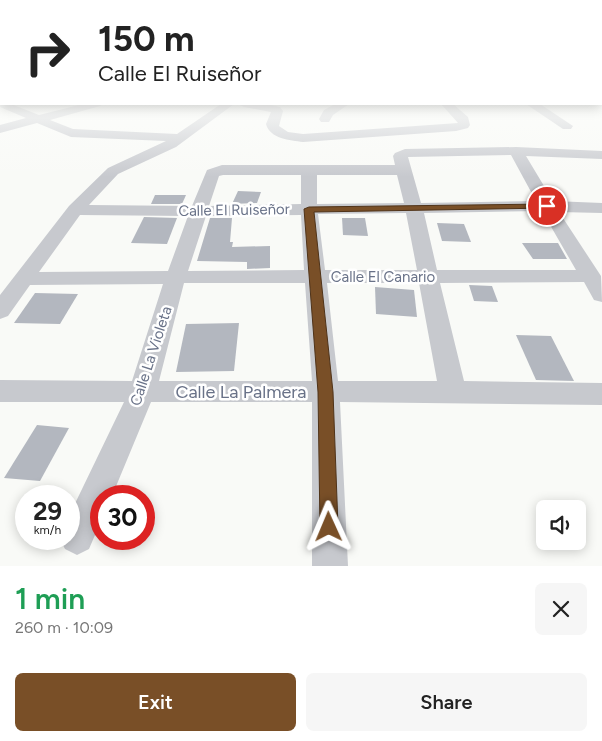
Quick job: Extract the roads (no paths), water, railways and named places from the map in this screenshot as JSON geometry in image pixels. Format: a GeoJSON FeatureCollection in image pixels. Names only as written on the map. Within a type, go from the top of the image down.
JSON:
{"type":"FeatureCollection","features":[{"type":"Feature","properties":{"kind":"street"},"geometry":{"type":"LineString","coordinates":[[0,129],[17,124]]}},
{"type":"Feature","properties":{"kind":"street"},"geometry":{"type":"LineString","coordinates":[[50,124],[70,133],[180,138]]}},
{"type":"Feature","properties":{"kind":"street"},"geometry":{"type":"LineString","coordinates":[[0,311],[75,210],[113,171],[180,138],[199,124]]}},
{"type":"Feature","properties":{"kind":"street"},"geometry":{"type":"LineString","coordinates":[[272,124],[273,128],[284,135],[303,138],[456,128],[464,124]]}},
{"type":"Feature","properties":{"kind":"street"},"geometry":{"type":"LineString","coordinates":[[516,151],[547,206],[592,269],[602,295]]}},
{"type":"Feature","properties":{"kind":"street"},"geometry":{"type":"LineString","coordinates":[[330,566],[326,392],[314,276],[308,170],[516,151],[602,155]]}},
{"type":"Feature","properties":{"kind":"street"},"geometry":{"type":"LineString","coordinates":[[402,162],[414,209],[453,392]]}},
{"type":"Feature","properties":{"kind":"street","name":"Calle La Violeta"},"geometry":{"type":"LineString","coordinates":[[80,530],[142,392],[176,276],[212,173],[215,171],[308,170]]}},
{"type":"Feature","properties":{"kind":"street","name":"Calle El Ruiseñor"},"geometry":{"type":"LineString","coordinates":[[75,210],[198,211],[547,206],[602,208]]}},
{"type":"Feature","properties":{"kind":"street","name":"Calle El Canario"},"geometry":{"type":"LineString","coordinates":[[25,279],[176,276],[428,278],[592,269]]}},
{"type":"Feature","properties":{"kind":"street","name":"Calle La Palmera"},"geometry":{"type":"LineString","coordinates":[[0,391],[602,394]]}}]}
